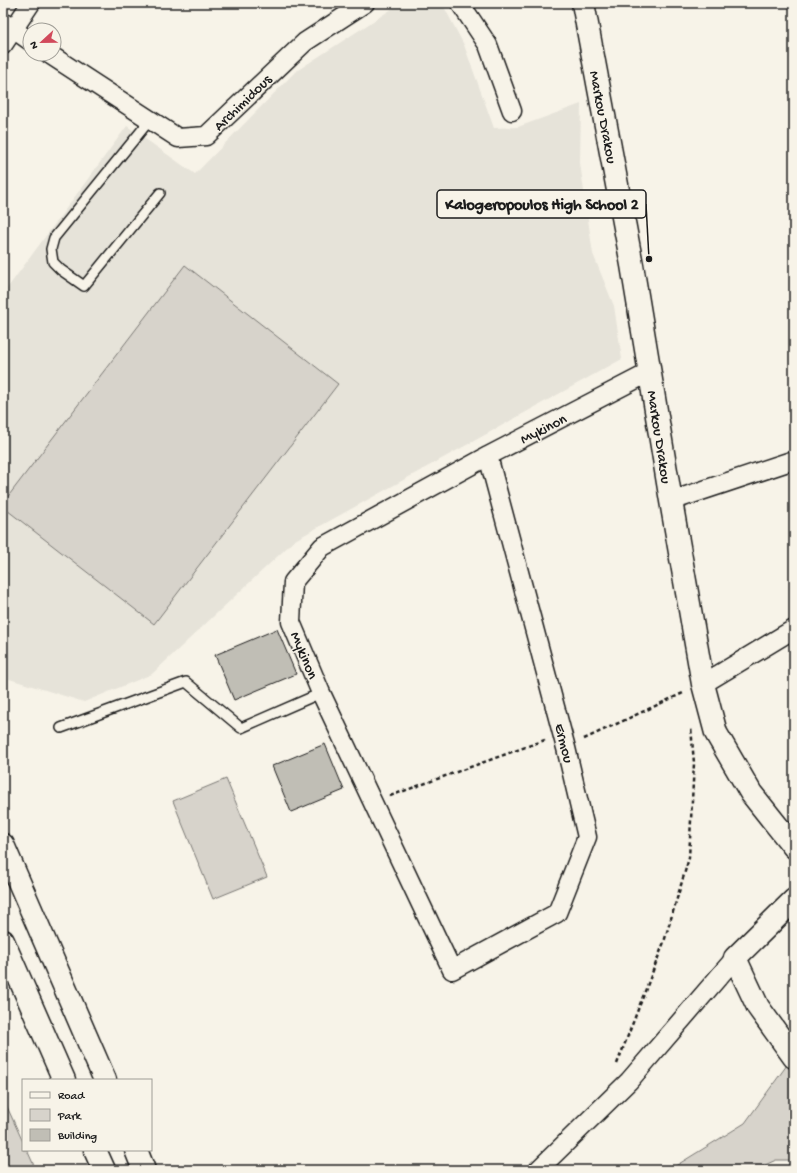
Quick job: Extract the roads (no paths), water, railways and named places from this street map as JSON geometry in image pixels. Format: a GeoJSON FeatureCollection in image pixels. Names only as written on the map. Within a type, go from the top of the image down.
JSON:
{"type":"FeatureCollection","features":[{"type":"Feature","properties":{"kind":"main road","name":"Markou Drakou"},"geometry":{"type":"LineString","coordinates":[[583,3],[632,265],[703,684],[716,733],[751,793],[794,847]]}},
{"type":"Feature","properties":{"kind":"main road"},"geometry":{"type":"LineString","coordinates":[[3,845],[105,1079]]}},
{"type":"Feature","properties":{"kind":"main road"},"geometry":{"type":"LineString","coordinates":[[794,900],[735,958],[758,1007],[794,1057]]}},
{"type":"Feature","properties":{"kind":"main road"},"geometry":{"type":"LineString","coordinates":[[3,941],[64,1079]]}},
{"type":"Feature","properties":{"kind":"main road"},"geometry":{"type":"LineString","coordinates":[[95,1151],[104,1170]]}},
{"type":"Feature","properties":{"kind":"main road"},"geometry":{"type":"LineString","coordinates":[[136,1151],[144,1170]]}},
{"type":"Feature","properties":{"kind":"street"},"geometry":{"type":"LineString","coordinates":[[22,38],[6,32],[31,3]]}},
{"type":"Feature","properties":{"kind":"street","name":"Archimidous"},"geometry":{"type":"LineString","coordinates":[[62,62],[178,138],[206,136],[305,42],[366,3]]}},
{"type":"Feature","properties":{"kind":"street"},"geometry":{"type":"LineString","coordinates":[[460,3],[488,45],[512,111]]}},
{"type":"Feature","properties":{"kind":"street","name":"Mykinon"},"geometry":{"type":"LineString","coordinates":[[452,970],[321,693],[291,622],[293,582],[322,547],[488,456],[650,372]]}},
{"type":"Feature","properties":{"kind":"street","name":"Ermou"},"geometry":{"type":"LineString","coordinates":[[452,970],[557,912],[586,837],[564,741],[488,456]]}},
{"type":"Feature","properties":{"kind":"street"},"geometry":{"type":"LineString","coordinates":[[671,501],[794,460]]}},
{"type":"Feature","properties":{"kind":"street"},"geometry":{"type":"LineString","coordinates":[[703,684],[794,629]]}},
{"type":"Feature","properties":{"kind":"street"},"geometry":{"type":"LineString","coordinates":[[538,1170],[629,1081],[735,958]]}},
{"type":"Feature","properties":{"kind":"lane"},"geometry":{"type":"LineString","coordinates":[[150,120],[54,238],[50,249],[53,262],[61,270],[84,286],[160,193]]}},
{"type":"Feature","properties":{"kind":"lane"},"geometry":{"type":"LineString","coordinates":[[61,728],[186,682],[241,728],[321,693]]}},
{"type":"Feature","properties":{"kind":"place","name":"Kalogeropoulos High School 2"},"geometry":{"type":"Point","coordinates":[649,259]}}]}
